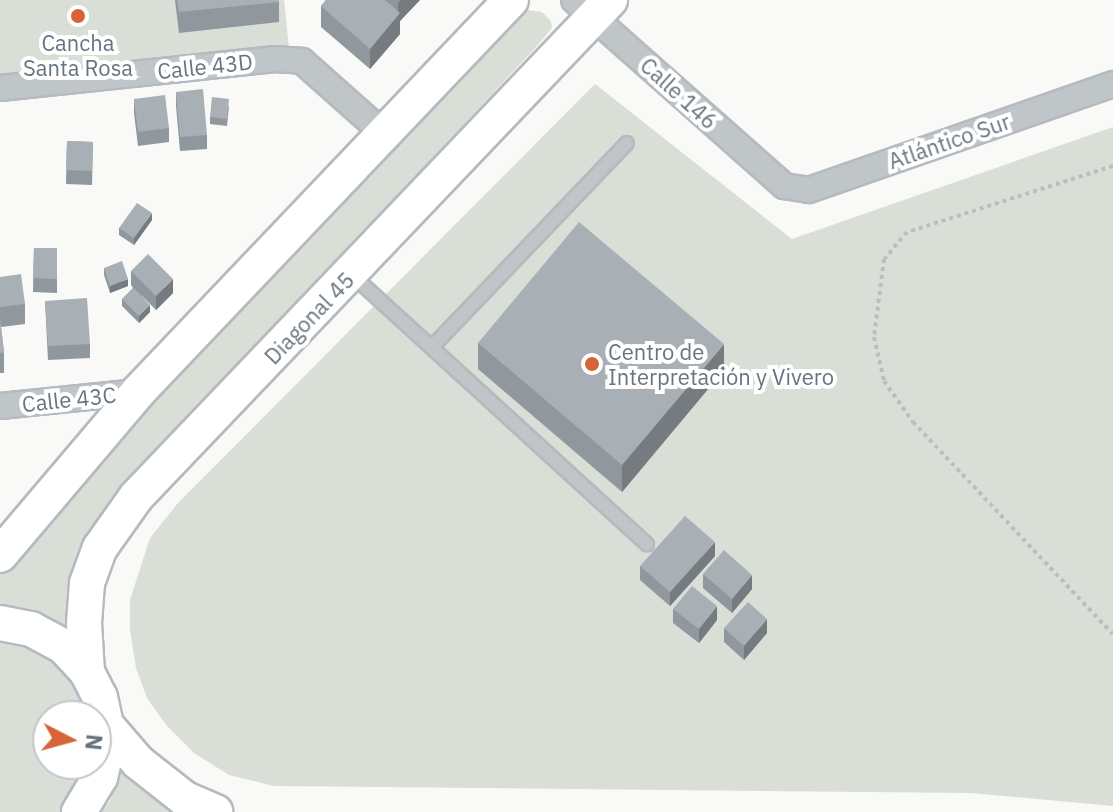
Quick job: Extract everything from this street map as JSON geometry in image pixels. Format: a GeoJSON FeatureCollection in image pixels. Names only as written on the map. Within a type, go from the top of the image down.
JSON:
{"type":"FeatureCollection","features":[{"type":"Feature","properties":{"kind":"main road"},"geometry":{"type":"LineString","coordinates":[[0,555],[138,392],[511,0]]}},
{"type":"Feature","properties":{"kind":"main road","name":"Diagonal 45"},"geometry":{"type":"LineString","coordinates":[[87,672],[84,623],[87,583],[100,548],[136,497],[351,274],[593,6]]}},
{"type":"Feature","properties":{"kind":"main road"},"geometry":{"type":"LineString","coordinates":[[0,623],[31,629],[63,646],[87,672],[101,700]]}},
{"type":"Feature","properties":{"kind":"main road"},"geometry":{"type":"LineString","coordinates":[[112,732],[138,762],[185,799],[215,812]]}},
{"type":"Feature","properties":{"kind":"main road"},"geometry":{"type":"LineString","coordinates":[[79,812],[98,780]]}},
{"type":"Feature","properties":{"kind":"street","name":"Calle 146"},"geometry":{"type":"LineString","coordinates":[[593,6],[784,186]]}},
{"type":"Feature","properties":{"kind":"street","name":"Calle 43D"},"geometry":{"type":"LineString","coordinates":[[0,88],[275,59],[302,61],[383,133]]}},
{"type":"Feature","properties":{"kind":"street","name":"Atlántico Sur"},"geometry":{"type":"LineString","coordinates":[[784,186],[809,190],[1113,84]]}},
{"type":"Feature","properties":{"kind":"street","name":"Calle 43C"},"geometry":{"type":"LineString","coordinates":[[0,406],[138,392]]}},
{"type":"Feature","properties":{"kind":"lane"},"geometry":{"type":"LineString","coordinates":[[432,347],[627,143]]}},
{"type":"Feature","properties":{"kind":"lane"},"geometry":{"type":"LineString","coordinates":[[351,274],[647,544]]}},
{"type":"Feature","properties":{"kind":"path"},"geometry":{"type":"LineString","coordinates":[[1113,166],[907,232],[884,259],[874,337],[884,381],[913,422],[1113,634]]}},
{"type":"Feature","properties":{"kind":"shaded area"},"geometry":{"type":"Polygon","coordinates":[[[0,0],[284,0],[290,58],[0,90],[0,0]]]}},
{"type":"Feature","properties":{"kind":"shaded area"},"geometry":{"type":"Polygon","coordinates":[[[527,10],[542,12],[551,21],[552,28],[537,46],[111,503],[68,626],[22,610],[0,609],[0,570],[178,376],[527,10]]]}},
{"type":"Feature","properties":{"kind":"shaded area"},"geometry":{"type":"Polygon","coordinates":[[[595,84],[792,239],[1113,127],[1113,806],[971,793],[274,786],[229,775],[194,753],[167,726],[147,698],[136,668],[130,630],[130,600],[150,538],[178,503],[595,84]]]}},
{"type":"Feature","properties":{"kind":"shaded area"},"geometry":{"type":"Polygon","coordinates":[[[0,638],[31,645],[60,665],[79,690],[82,700],[32,700],[32,780],[81,780],[78,790],[61,812],[0,812],[0,638]]]}},
{"type":"Feature","properties":{"kind":"shaded area"},"geometry":{"type":"Polygon","coordinates":[[[120,761],[172,811],[177,812],[100,812],[110,801],[120,761]]]}},
{"type":"Feature","properties":{"kind":"building"},"geometry":{"type":"Polygon","coordinates":[[[177,0],[279,0],[279,2],[179,12],[177,0]]]}},
{"type":"Feature","properties":{"kind":"building"},"geometry":{"type":"Polygon","coordinates":[[[326,0],[385,0],[400,13],[370,49],[321,6],[326,0]]]}},
{"type":"Feature","properties":{"kind":"building"},"geometry":{"type":"Polygon","coordinates":[[[203,89],[207,135],[180,137],[176,92],[203,89]]]}},
{"type":"Feature","properties":{"kind":"building"},"geometry":{"type":"Polygon","coordinates":[[[165,95],[169,128],[138,132],[134,99],[165,95]]]}},
{"type":"Feature","properties":{"kind":"building"},"geometry":{"type":"Polygon","coordinates":[[[212,97],[229,99],[227,119],[210,117],[212,97]]]}},
{"type":"Feature","properties":{"kind":"building"},"geometry":{"type":"Polygon","coordinates":[[[67,141],[93,142],[92,171],[66,170],[67,141]]]}},
{"type":"Feature","properties":{"kind":"building"},"geometry":{"type":"Polygon","coordinates":[[[137,203],[152,213],[134,238],[119,228],[137,203]]]}},
{"type":"Feature","properties":{"kind":"building"},"geometry":{"type":"Polygon","coordinates":[[[579,222],[724,344],[622,465],[478,343],[579,222]]]}},
{"type":"Feature","properties":{"kind":"building"},"geometry":{"type":"Polygon","coordinates":[[[34,248],[57,248],[57,279],[33,278],[34,248]]]}},
{"type":"Feature","properties":{"kind":"building"},"geometry":{"type":"Polygon","coordinates":[[[148,254],[173,279],[156,296],[131,271],[148,254]]]}},
{"type":"Feature","properties":{"kind":"building"},"geometry":{"type":"Polygon","coordinates":[[[122,261],[128,279],[110,286],[104,268],[122,261]]]}},
{"type":"Feature","properties":{"kind":"building"},"geometry":{"type":"Polygon","coordinates":[[[21,274],[25,304],[0,307],[0,277],[21,274]]]}},
{"type":"Feature","properties":{"kind":"building"},"geometry":{"type":"Polygon","coordinates":[[[134,288],[150,305],[139,316],[122,299],[134,288]]]}},
{"type":"Feature","properties":{"kind":"building"},"geometry":{"type":"Polygon","coordinates":[[[87,298],[90,344],[48,346],[45,301],[87,298]]]}},
{"type":"Feature","properties":{"kind":"building"},"geometry":{"type":"Polygon","coordinates":[[[0,318],[4,352],[0,353],[0,318]]]}},
{"type":"Feature","properties":{"kind":"building"},"geometry":{"type":"Polygon","coordinates":[[[685,516],[715,542],[670,592],[640,566],[685,516]]]}},
{"type":"Feature","properties":{"kind":"building"},"geometry":{"type":"Polygon","coordinates":[[[724,550],[752,575],[732,599],[703,574],[724,550]]]}},
{"type":"Feature","properties":{"kind":"building"},"geometry":{"type":"Polygon","coordinates":[[[692,586],[717,606],[699,629],[673,609],[692,586]]]}},
{"type":"Feature","properties":{"kind":"building"},"geometry":{"type":"Polygon","coordinates":[[[748,602],[767,619],[744,646],[724,628],[748,602]]]}},
{"type":"Feature","properties":{"kind":"place","name":"Cancha Santa Rosa"},"geometry":{"type":"Point","coordinates":[78,16]}},
{"type":"Feature","properties":{"kind":"place","name":"Centro de Interpretación y Vivero"},"geometry":{"type":"Point","coordinates":[592,364]}}]}
